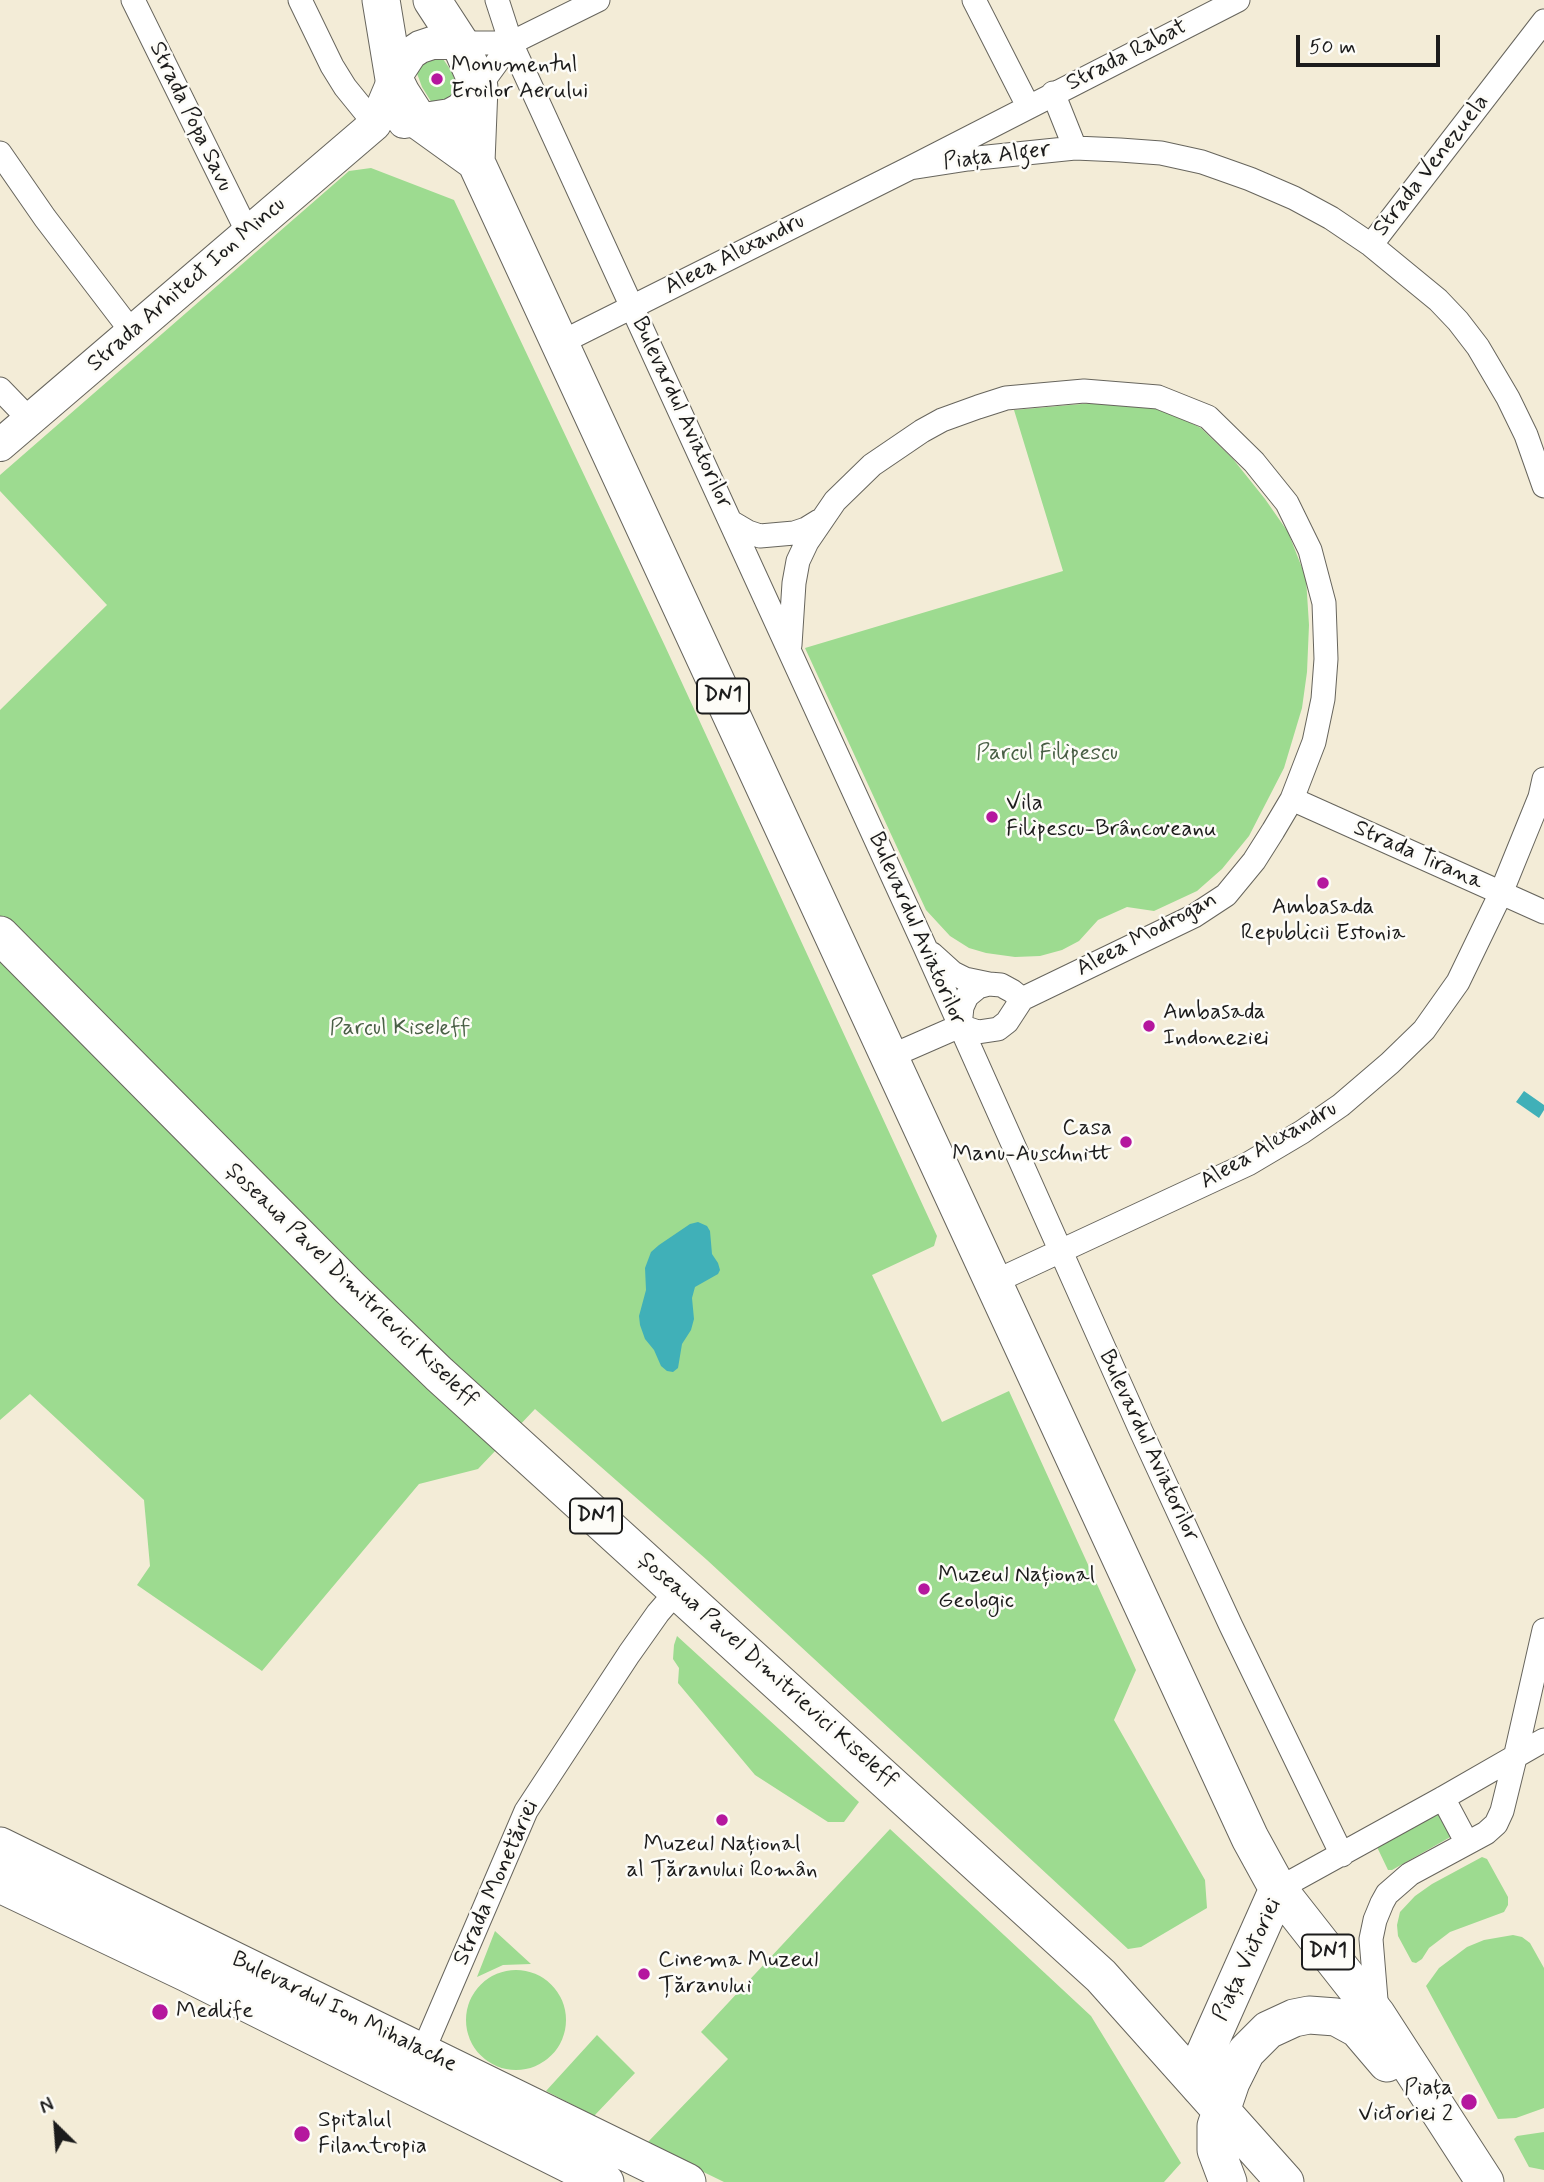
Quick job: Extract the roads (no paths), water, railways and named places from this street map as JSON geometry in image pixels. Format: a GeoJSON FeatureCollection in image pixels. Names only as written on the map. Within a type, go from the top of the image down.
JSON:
{"type":"FeatureCollection","features":[{"type":"Feature","properties":{"kind":"main road"},"geometry":{"type":"LineString","coordinates":[[381,0],[394,79],[419,121],[475,162]]}},
{"type":"Feature","properties":{"kind":"main road","name":"DN1"},"geometry":{"type":"LineString","coordinates":[[432,0],[460,43],[479,88],[475,162],[1250,1838],[1278,1889]]}},
{"type":"Feature","properties":{"kind":"main road","name":"Strada Arhitect Ion Mincu"},"geometry":{"type":"LineString","coordinates":[[0,446],[375,124],[394,79],[411,53],[420,47],[444,42],[460,43]]}},
{"type":"Feature","properties":{"kind":"main road"},"geometry":{"type":"LineString","coordinates":[[375,124],[419,121],[450,115],[461,109],[479,88]]}},
{"type":"Feature","properties":{"kind":"main road","name":"Șoseaua Pavel Dimitrievici Kiseleff"},"geometry":{"type":"LineString","coordinates":[[0,935],[351,1289],[439,1374],[1101,1976],[1210,2099]]}},
{"type":"Feature","properties":{"kind":"main road","name":"Bulevardul Ion Mihalache"},"geometry":{"type":"LineString","coordinates":[[0,1846],[415,2068],[606,2182]]}},
{"type":"Feature","properties":{"kind":"main road","name":"Bulevardul Ion Mihalache"},"geometry":{"type":"LineString","coordinates":[[1,1885],[187,1973],[687,2182]]}},
{"type":"Feature","properties":{"kind":"main road","name":"Piața Victoriei"},"geometry":{"type":"LineString","coordinates":[[1210,2099],[1205,2053],[1278,1889],[1377,2015],[1486,2182]]}},
{"type":"Feature","properties":{"kind":"main road"},"geometry":{"type":"LineString","coordinates":[[1227,2182],[1216,2150],[1216,2126],[1210,2099],[1256,2040],[1280,2023],[1294,2018],[1326,2015],[1347,2021],[1358,2029],[1409,2089],[1448,2122]]}},
{"type":"Feature","properties":{"kind":"main road","name":"DN1"},"geometry":{"type":"LineString","coordinates":[[1210,2099],[1285,2182]]}},
{"type":"Feature","properties":{"kind":"street","name":"Strada Popa Savu"},"geometry":{"type":"LineString","coordinates":[[133,0],[248,233]]}},
{"type":"Feature","properties":{"kind":"street"},"geometry":{"type":"LineString","coordinates":[[300,0],[332,66],[375,124]]}},
{"type":"Feature","properties":{"kind":"street","name":"Bulevardul Aviatorilor"},"geometry":{"type":"LineString","coordinates":[[497,0],[511,43],[925,947],[1059,1252],[1231,1626],[1342,1855]]}},
{"type":"Feature","properties":{"kind":"street"},"geometry":{"type":"LineString","coordinates":[[460,43],[511,43],[598,0]]}},
{"type":"Feature","properties":{"kind":"street"},"geometry":{"type":"LineString","coordinates":[[974,0],[1028,106]]}},
{"type":"Feature","properties":{"kind":"street","name":"Strada Rabat"},"geometry":{"type":"LineString","coordinates":[[1053,93],[1238,0]]}},
{"type":"Feature","properties":{"kind":"street","name":"Strada Venezuela"},"geometry":{"type":"LineString","coordinates":[[1371,245],[1544,21]]}},
{"type":"Feature","properties":{"kind":"street"},"geometry":{"type":"LineString","coordinates":[[479,88],[511,43]]}},
{"type":"Feature","properties":{"kind":"street","name":"Piața Alger"},"geometry":{"type":"LineString","coordinates":[[1053,93],[1075,148],[968,159],[910,168],[1053,93]]}},
{"type":"Feature","properties":{"kind":"street"},"geometry":{"type":"LineString","coordinates":[[1075,148],[1161,153],[1202,162],[1294,198],[1331,218],[1371,245],[1438,300],[1478,347],[1526,435],[1544,486]]}},
{"type":"Feature","properties":{"kind":"street"},"geometry":{"type":"LineString","coordinates":[[0,153],[45,218],[132,332]]}},
{"type":"Feature","properties":{"kind":"street","name":"Aleea Alexandru"},"geometry":{"type":"LineString","coordinates":[[560,342],[910,168]]}},
{"type":"Feature","properties":{"kind":"street"},"geometry":{"type":"LineString","coordinates":[[0,389],[30,420]]}},
{"type":"Feature","properties":{"kind":"street","name":"Aleea Modrogan"},"geometry":{"type":"LineString","coordinates":[[790,651],[792,603],[798,561],[819,521],[835,500],[872,464],[922,431],[942,420],[1006,398],[1084,391],[1158,397],[1208,417],[1254,462],[1287,503],[1310,550],[1324,603],[1326,659],[1323,699],[1314,742],[1292,799],[1254,861],[1226,895],[1194,916],[1021,999],[1007,1022],[998,1029],[978,1032],[960,1026],[889,1057]]}},
{"type":"Feature","properties":{"kind":"street","name":"Aleea Modrogan"},"geometry":{"type":"LineString","coordinates":[[731,522],[760,536],[794,533],[819,521]]}},
{"type":"Feature","properties":{"kind":"street","name":"Aleea Alexandru"},"geometry":{"type":"LineString","coordinates":[[994,1282],[1248,1164],[1303,1132],[1341,1105],[1390,1063],[1424,1030],[1458,982],[1501,893],[1540,797],[1544,779]]}},
{"type":"Feature","properties":{"kind":"street","name":"Strada Tirana"},"geometry":{"type":"LineString","coordinates":[[1292,799],[1544,912]]}},
{"type":"Feature","properties":{"kind":"street"},"geometry":{"type":"LineString","coordinates":[[925,947],[953,973],[965,979],[1001,985],[1021,999]]}},
{"type":"Feature","properties":{"kind":"street"},"geometry":{"type":"LineString","coordinates":[[960,1026],[962,1007],[967,996],[978,987],[989,984]]}},
{"type":"Feature","properties":{"kind":"street","name":"Strada Monetăriei"},"geometry":{"type":"LineString","coordinates":[[415,2068],[526,1811],[629,1654],[678,1590]]}},
{"type":"Feature","properties":{"kind":"street"},"geometry":{"type":"LineString","coordinates":[[1377,2015],[1371,1966],[1371,1939],[1382,1903],[1387,1894],[1404,1879],[1486,1833],[1496,1824],[1502,1811],[1544,1630]]}},
{"type":"Feature","properties":{"kind":"street"},"geometry":{"type":"LineString","coordinates":[[1278,1889],[1544,1740]]}},
{"type":"Feature","properties":{"kind":"street"},"geometry":{"type":"LineString","coordinates":[[1443,1798],[1467,1843]]}},
{"type":"Feature","properties":{"kind":"water"},"geometry":{"type":"Polygon","coordinates":[[[1524,1091],[1544,1105],[1539,1118],[1516,1102],[1524,1091]]]}},
{"type":"Feature","properties":{"kind":"water"},"geometry":{"type":"Polygon","coordinates":[[[698,1222],[707,1226],[710,1231],[712,1254],[720,1270],[718,1274],[695,1287],[691,1330],[682,1344],[678,1368],[673,1372],[667,1371],[661,1366],[654,1350],[645,1339],[640,1325],[639,1316],[646,1290],[645,1268],[651,1252],[659,1245],[690,1224],[698,1222]]]}},
{"type":"Feature","properties":{"kind":"place","name":"Monumentul Eroilor Aerului"},"geometry":{"type":"Point","coordinates":[437,79]}},
{"type":"Feature","properties":{"kind":"place","name":"Vila Filipescu-Brâncoveanu"},"geometry":{"type":"Point","coordinates":[992,817]}},
{"type":"Feature","properties":{"kind":"place","name":"Ambasada Republicii Estonia"},"geometry":{"type":"Point","coordinates":[1323,883]}},
{"type":"Feature","properties":{"kind":"place","name":"Ambasada Indoneziei"},"geometry":{"type":"Point","coordinates":[1149,1026]}},
{"type":"Feature","properties":{"kind":"place","name":"Casa Manu-Auschnitt"},"geometry":{"type":"Point","coordinates":[1126,1142]}},
{"type":"Feature","properties":{"kind":"place","name":"Muzeul Național Geologic"},"geometry":{"type":"Point","coordinates":[924,1589]}},
{"type":"Feature","properties":{"kind":"place","name":"Muzeul Național al Țăranului Român"},"geometry":{"type":"Point","coordinates":[722,1820]}},
{"type":"Feature","properties":{"kind":"place","name":"Cinema Muzeul Țăranului"},"geometry":{"type":"Point","coordinates":[644,1974]}},
{"type":"Feature","properties":{"kind":"place","name":"Medlife"},"geometry":{"type":"Point","coordinates":[160,2012]}},
{"type":"Feature","properties":{"kind":"place","name":"Piața Victoriei 2"},"geometry":{"type":"Point","coordinates":[1469,2102]}},
{"type":"Feature","properties":{"kind":"place","name":"Spitalul Filantropia"},"geometry":{"type":"Point","coordinates":[302,2134]}},
{"type":"Feature","properties":{"kind":"park label","name":"Parcul Filipescu"},"geometry":{"type":"Point","coordinates":[1047,754]}},
{"type":"Feature","properties":{"kind":"park label","name":"Parcul Kiseleff"},"geometry":{"type":"Point","coordinates":[400,1029]}}]}
